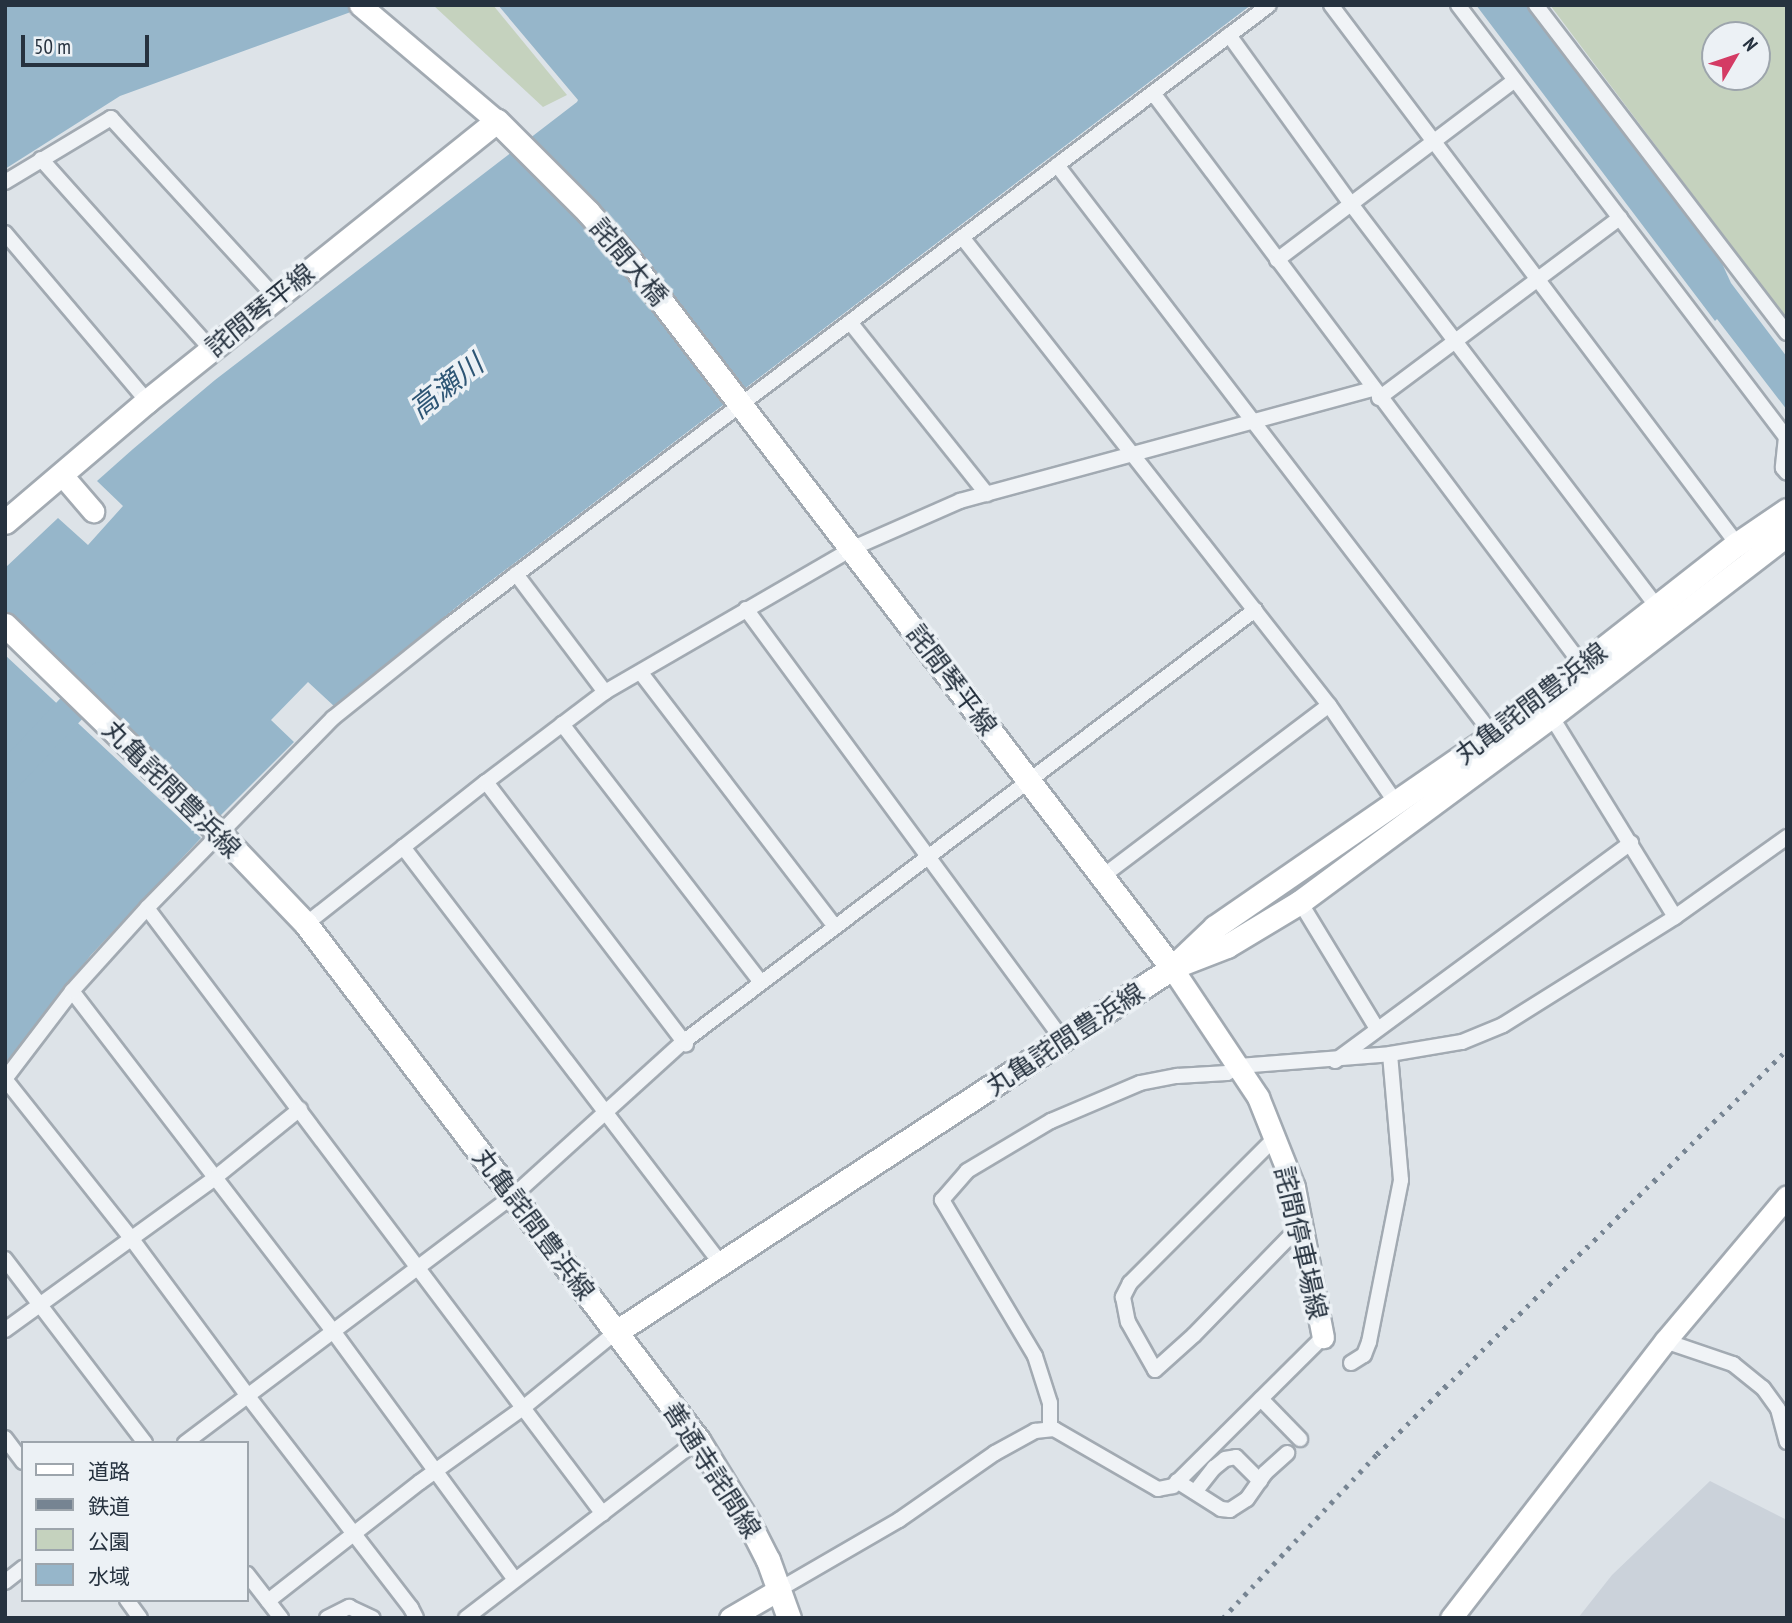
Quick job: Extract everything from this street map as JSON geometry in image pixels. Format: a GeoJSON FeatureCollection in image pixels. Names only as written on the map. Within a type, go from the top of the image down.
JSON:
{"type":"FeatureCollection","features":[{"type":"Feature","properties":{"kind":"main road"},"geometry":{"type":"LineString","coordinates":[[362,7],[497,121]]}},
{"type":"Feature","properties":{"kind":"main road","name":"詫間大橋"},"geometry":{"type":"LineString","coordinates":[[497,121],[628,259],[736,398]]}},
{"type":"Feature","properties":{"kind":"main road","name":"詫間琴平線"},"geometry":{"type":"LineString","coordinates":[[5,522],[147,401],[497,121]]}},
{"type":"Feature","properties":{"kind":"main road","name":"詫間琴平線"},"geometry":{"type":"LineString","coordinates":[[736,398],[1172,968]]}},
{"type":"Feature","properties":{"kind":"main road"},"geometry":{"type":"LineString","coordinates":[[62,475],[93,511]]}},
{"type":"Feature","properties":{"kind":"main road","name":"丸亀詫間豊浜線"},"geometry":{"type":"LineString","coordinates":[[1172,968],[1227,946],[1300,902],[1552,716],[1588,673],[1658,608],[1737,544],[1787,510]]}},
{"type":"Feature","properties":{"kind":"main road","name":"丸亀詫間豊浜線"},"geometry":{"type":"LineString","coordinates":[[5,625],[220,834],[306,924],[616,1332],[1172,968],[1215,927],[1787,534]]}},
{"type":"Feature","properties":{"kind":"main road","name":"詫間停車場線"},"geometry":{"type":"LineString","coordinates":[[1172,968],[1258,1097],[1294,1187],[1324,1337]]}},
{"type":"Feature","properties":{"kind":"main road"},"geometry":{"type":"LineString","coordinates":[[1451,1618],[1665,1341],[1787,1196]]}},
{"type":"Feature","properties":{"kind":"main road","name":"善通寺詫間線"},"geometry":{"type":"LineString","coordinates":[[616,1332],[698,1440],[750,1525],[780,1589],[789,1618]]}},
{"type":"Feature","properties":{"kind":"main road"},"geometry":{"type":"LineString","coordinates":[[730,1618],[780,1589]]}},
{"type":"Feature","properties":{"kind":"street"},"geometry":{"type":"LineString","coordinates":[[416,1618],[131,1238],[5,1079],[72,991],[147,908],[333,718],[736,398],[849,322],[1269,5]]}},
{"type":"Feature","properties":{"kind":"street"},"geometry":{"type":"LineString","coordinates":[[1331,5],[1737,544]]}},
{"type":"Feature","properties":{"kind":"street"},"geometry":{"type":"LineString","coordinates":[[1458,5],[1786,437],[1783,468],[1787,473]]}},
{"type":"Feature","properties":{"kind":"street"},"geometry":{"type":"LineString","coordinates":[[1536,5],[1787,333]]}},
{"type":"Feature","properties":{"kind":"street"},"geometry":{"type":"LineString","coordinates":[[1229,35],[1454,342],[1658,608]]}},
{"type":"Feature","properties":{"kind":"street"},"geometry":{"type":"LineString","coordinates":[[1277,260],[1514,80]]}},
{"type":"Feature","properties":{"kind":"street"},"geometry":{"type":"LineString","coordinates":[[1153,93],[1588,673]]}},
{"type":"Feature","properties":{"kind":"street"},"geometry":{"type":"LineString","coordinates":[[5,183],[111,118],[276,298]]}},
{"type":"Feature","properties":{"kind":"street"},"geometry":{"type":"LineString","coordinates":[[41,159],[211,349]]}},
{"type":"Feature","properties":{"kind":"street"},"geometry":{"type":"LineString","coordinates":[[1057,165],[1493,735]]}},
{"type":"Feature","properties":{"kind":"street"},"geometry":{"type":"LineString","coordinates":[[306,924],[605,692],[853,548],[960,501],[1128,453],[1376,393],[1454,342],[1620,218]]}},
{"type":"Feature","properties":{"kind":"street"},"geometry":{"type":"LineString","coordinates":[[5,233],[147,401]]}},
{"type":"Feature","properties":{"kind":"street"},"geometry":{"type":"LineString","coordinates":[[962,237],[1128,453],[1329,705],[1396,803]]}},
{"type":"Feature","properties":{"kind":"street"},"geometry":{"type":"LineString","coordinates":[[849,322],[987,494]]}},
{"type":"Feature","properties":{"kind":"street"},"geometry":{"type":"LineString","coordinates":[[516,574],[605,692]]}},
{"type":"Feature","properties":{"kind":"street"},"geometry":{"type":"LineString","coordinates":[[746,609],[1063,1040]]}},
{"type":"Feature","properties":{"kind":"street"},"geometry":{"type":"LineString","coordinates":[[188,1441],[513,1196],[605,1110],[834,925],[1028,783],[1255,610]]}},
{"type":"Feature","properties":{"kind":"street"},"geometry":{"type":"LineString","coordinates":[[640,673],[834,925]]}},
{"type":"Feature","properties":{"kind":"street"},"geometry":{"type":"LineString","coordinates":[[1103,876],[1329,705]]}},
{"type":"Feature","properties":{"kind":"street"},"geometry":{"type":"LineString","coordinates":[[1552,716],[1675,917]]}},
{"type":"Feature","properties":{"kind":"street"},"geometry":{"type":"LineString","coordinates":[[562,724],[761,982]]}},
{"type":"Feature","properties":{"kind":"street"},"geometry":{"type":"LineString","coordinates":[[486,782],[684,1044]]}},
{"type":"Feature","properties":{"kind":"street"},"geometry":{"type":"LineString","coordinates":[[1050,1429],[1050,1403],[1035,1356],[942,1200],[967,1171],[1051,1121],[1140,1083],[1177,1076],[1227,1073],[1239,1066],[1335,1060],[1462,1042],[1503,1025],[1675,917],[1787,837]]}},
{"type":"Feature","properties":{"kind":"street"},"geometry":{"type":"LineString","coordinates":[[1335,1060],[1376,1027],[1631,844]]}},
{"type":"Feature","properties":{"kind":"street"},"geometry":{"type":"LineString","coordinates":[[403,848],[722,1265]]}},
{"type":"Feature","properties":{"kind":"street"},"geometry":{"type":"LineString","coordinates":[[1300,902],[1376,1027]]}},
{"type":"Feature","properties":{"kind":"street"},"geometry":{"type":"LineString","coordinates":[[147,908],[603,1514]]}},
{"type":"Feature","properties":{"kind":"street"},"geometry":{"type":"LineString","coordinates":[[72,991],[333,1331],[515,1580]]}},
{"type":"Feature","properties":{"kind":"street"},"geometry":{"type":"LineString","coordinates":[[1351,1363],[1364,1355],[1369,1342],[1401,1180],[1390,1054]]}},
{"type":"Feature","properties":{"kind":"street"},"geometry":{"type":"LineString","coordinates":[[5,1330],[216,1177],[300,1109]]}},
{"type":"Feature","properties":{"kind":"street"},"geometry":{"type":"LineString","coordinates":[[1274,1139],[1130,1283],[1123,1297],[1128,1322],[1155,1370],[1203,1326],[1303,1223]]}},
{"type":"Feature","properties":{"kind":"street"},"geometry":{"type":"LineString","coordinates":[[5,1259],[143,1441]]}},
{"type":"Feature","properties":{"kind":"street"},"geometry":{"type":"LineString","coordinates":[[268,1601],[435,1471],[523,1408],[616,1332]]}},
{"type":"Feature","properties":{"kind":"street"},"geometry":{"type":"LineString","coordinates":[[780,1589],[899,1520],[995,1453],[1035,1431],[1050,1429],[1158,1489],[1173,1486],[1324,1337]]}},
{"type":"Feature","properties":{"kind":"street"},"geometry":{"type":"LineString","coordinates":[[1665,1341],[1732,1364],[1763,1388],[1778,1409],[1787,1442]]}},
{"type":"Feature","properties":{"kind":"street"},"geometry":{"type":"LineString","coordinates":[[1261,1399],[1300,1439]]}},
{"type":"Feature","properties":{"kind":"street"},"geometry":{"type":"LineString","coordinates":[[5,1438],[21,1459]]}},
{"type":"Feature","properties":{"kind":"street"},"geometry":{"type":"LineString","coordinates":[[466,1618],[698,1440]]}},
{"type":"Feature","properties":{"kind":"street"},"geometry":{"type":"LineString","coordinates":[[1177,1481],[1221,1509],[1230,1510],[1247,1499],[1260,1480],[1287,1452]]}},
{"type":"Feature","properties":{"kind":"street"},"geometry":{"type":"LineString","coordinates":[[1195,1492],[1214,1468],[1226,1459],[1236,1457],[1260,1480]]}},
{"type":"Feature","properties":{"kind":"street"},"geometry":{"type":"LineString","coordinates":[[5,1582],[21,1570]]}},
{"type":"Feature","properties":{"kind":"street"},"geometry":{"type":"LineString","coordinates":[[248,1575],[281,1618]]}},
{"type":"Feature","properties":{"kind":"street"},"geometry":{"type":"LineString","coordinates":[[129,1602],[141,1618]]}},
{"type":"Feature","properties":{"kind":"street"},"geometry":{"type":"LineString","coordinates":[[327,1618],[349,1607],[373,1618]]}},
{"type":"Feature","properties":{"kind":"shaded area"},"geometry":{"type":"Polygon","coordinates":[[[1710,1481],[1787,1520],[1787,1618],[1578,1618],[1612,1575],[1710,1481]]]}},
{"type":"Feature","properties":{"kind":"green space"},"geometry":{"type":"Polygon","coordinates":[[[433,5],[493,5],[567,95],[543,107],[433,5]]]}},
{"type":"Feature","properties":{"kind":"green space"},"geometry":{"type":"Polygon","coordinates":[[[1550,5],[1787,5],[1787,320],[1550,5]]]}},
{"type":"Feature","properties":{"kind":"water"},"geometry":{"type":"Polygon","coordinates":[[[5,5],[370,5],[120,96],[5,169],[5,5]]]}},
{"type":"Feature","properties":{"kind":"water"},"geometry":{"type":"Polygon","coordinates":[[[498,5],[1251,5],[459,605],[335,707],[308,682],[271,720],[294,742],[220,816],[5,612],[5,568],[58,518],[88,545],[123,506],[97,481],[215,380],[577,102],[498,5]]]}},
{"type":"Feature","properties":{"kind":"water"},"geometry":{"type":"Polygon","coordinates":[[[1476,5],[1529,5],[1715,248],[1731,283],[1787,357],[1787,410],[1717,319],[1715,321],[1476,5]]]}},
{"type":"Feature","properties":{"kind":"water"},"geometry":{"type":"Polygon","coordinates":[[[5,655],[201,838],[91,955],[5,1065],[5,655]]]}},
{"type":"Feature","properties":{"kind":"waterway","name":"高瀬川"},"geometry":{"type":"LineString","coordinates":[[5,779],[101,677]]}},
{"type":"Feature","properties":{"kind":"railway"},"geometry":{"type":"LineString","coordinates":[[1223,1618],[1377,1454],[1787,1050]]}}]}
